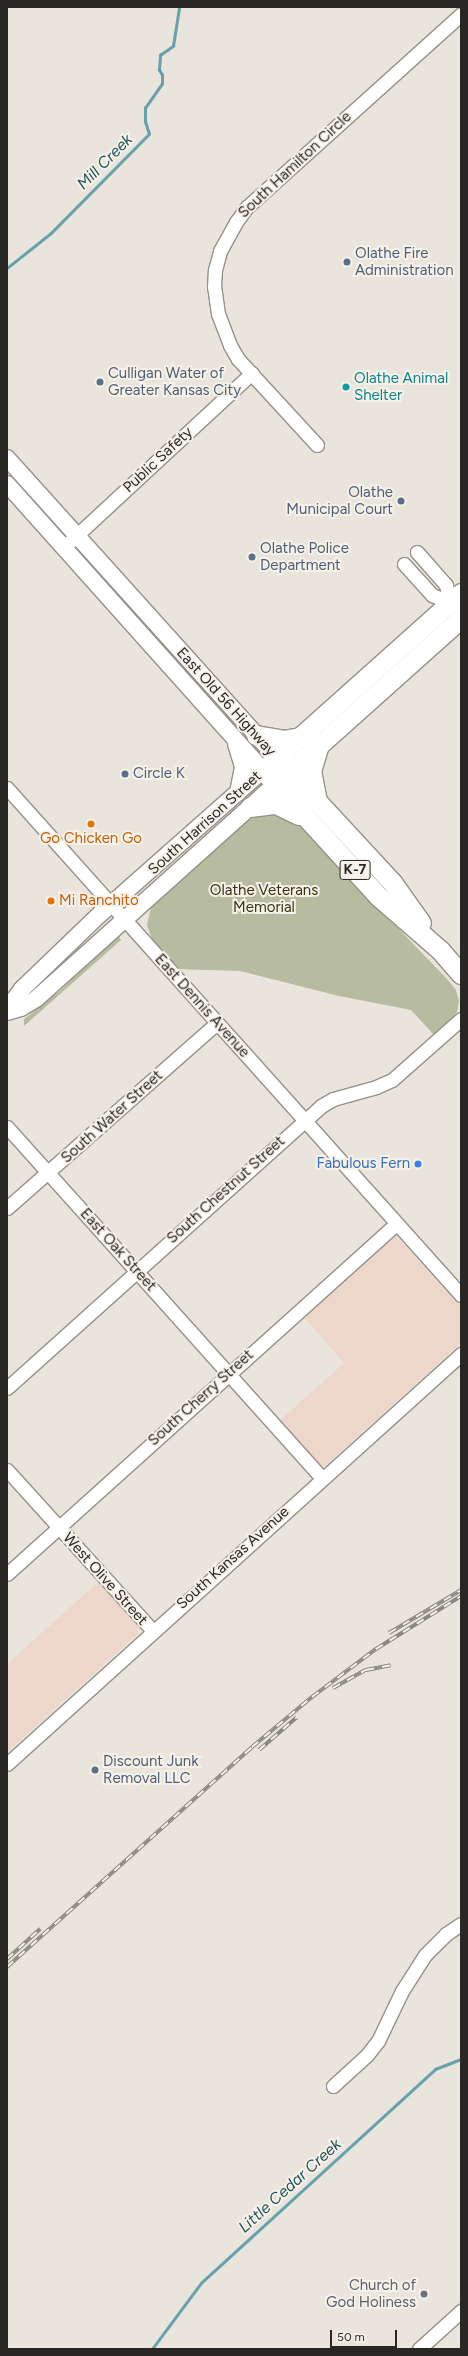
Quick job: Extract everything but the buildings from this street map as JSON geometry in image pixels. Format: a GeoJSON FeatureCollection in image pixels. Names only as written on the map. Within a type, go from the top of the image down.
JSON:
{"type":"FeatureCollection","features":[{"type":"Feature","properties":{"kind":"highway","name":"South Harrison Street"},"geometry":{"type":"LineString","coordinates":[[276,771],[300,737],[458,601]]}},
{"type":"Feature","properties":{"kind":"highway","name":"South Harrison Street"},"geometry":{"type":"LineString","coordinates":[[276,771],[319,745],[461,618]]}},
{"type":"Feature","properties":{"kind":"highway"},"geometry":{"type":"LineString","coordinates":[[256,736],[283,740],[300,737]]}},
{"type":"Feature","properties":{"kind":"highway"},"geometry":{"type":"LineString","coordinates":[[317,801],[311,771],[319,745]]}},
{"type":"Feature","properties":{"kind":"highway","name":"East Old 56 Highway"},"geometry":{"type":"LineString","coordinates":[[276,771],[317,801],[392,882],[440,950],[461,974]]}},
{"type":"Feature","properties":{"kind":"highway","name":"East Old 56 Highway"},"geometry":{"type":"LineString","coordinates":[[276,771],[308,820],[378,896],[440,950]]}},
{"type":"Feature","properties":{"kind":"highway"},"geometry":{"type":"LineString","coordinates":[[244,800],[276,804],[308,820]]}},
{"type":"Feature","properties":{"kind":"main road","name":"East Old 56 Highway"},"geometry":{"type":"LineString","coordinates":[[7,458],[256,736],[276,771]]}},
{"type":"Feature","properties":{"kind":"main road","name":"East Old 56 Highway"},"geometry":{"type":"LineString","coordinates":[[7,484],[234,737],[276,771]]}},
{"type":"Feature","properties":{"kind":"main road"},"geometry":{"type":"LineString","coordinates":[[234,737],[243,767],[244,800]]}},
{"type":"Feature","properties":{"kind":"main road","name":"South Harrison Street"},"geometry":{"type":"LineString","coordinates":[[7,1011],[22,1008],[36,999],[124,918],[244,800],[276,771]]}},
{"type":"Feature","properties":{"kind":"main road","name":"South Harrison Street"},"geometry":{"type":"LineString","coordinates":[[7,1011],[22,989],[111,905],[244,800]]}},
{"type":"Feature","properties":{"kind":"street","name":"South Hamilton Circle"},"geometry":{"type":"LineString","coordinates":[[317,445],[238,359],[230,345],[215,302],[215,270],[230,232],[247,207],[461,14]]}},
{"type":"Feature","properties":{"kind":"street","name":"Public Safety"},"geometry":{"type":"LineString","coordinates":[[64,547],[252,373]]}},
{"type":"Feature","properties":{"kind":"street"},"geometry":{"type":"LineString","coordinates":[[417,552],[458,601]]}},
{"type":"Feature","properties":{"kind":"street"},"geometry":{"type":"LineString","coordinates":[[404,564],[432,595],[458,601]]}},
{"type":"Feature","properties":{"kind":"street","name":"East Dennis Avenue"},"geometry":{"type":"LineString","coordinates":[[7,788],[461,1295]]}},
{"type":"Feature","properties":{"kind":"street","name":"South Chestnut Street"},"geometry":{"type":"LineString","coordinates":[[7,1388],[304,1120],[333,1099],[376,1087],[392,1080],[461,1019]]}},
{"type":"Feature","properties":{"kind":"street","name":"South Water Street"},"geometry":{"type":"LineString","coordinates":[[7,1208],[49,1174],[217,1024]]}},
{"type":"Feature","properties":{"kind":"street","name":"East Oak Street"},"geometry":{"type":"LineString","coordinates":[[7,1128],[322,1478]]}},
{"type":"Feature","properties":{"kind":"street","name":"South Cherry Street"},"geometry":{"type":"LineString","coordinates":[[7,1574],[228,1373],[396,1224]]}},
{"type":"Feature","properties":{"kind":"street","name":"South Kansas Avenue"},"geometry":{"type":"LineString","coordinates":[[7,1764],[461,1354]]}},
{"type":"Feature","properties":{"kind":"street","name":"West Olive Street"},"geometry":{"type":"LineString","coordinates":[[7,1470],[153,1631]]}},
{"type":"Feature","properties":{"kind":"street"},"geometry":{"type":"LineString","coordinates":[[333,2086],[367,2055],[378,2041],[402,1991],[425,1955],[446,1934],[461,1924]]}},
{"type":"Feature","properties":{"kind":"street"},"geometry":{"type":"LineString","coordinates":[[419,2349],[461,2311]]}},
{"type":"Feature","properties":{"kind":"shaded area"},"geometry":{"type":"Polygon","coordinates":[[[396,1236],[461,1307],[461,1343],[325,1466],[320,1468],[278,1422],[344,1363],[302,1315],[390,1237],[396,1236]]]}},
{"type":"Feature","properties":{"kind":"shaded area"},"geometry":{"type":"Polygon","coordinates":[[[98,1582],[137,1624],[138,1634],[7,1752],[7,1664],[98,1582]]]}},
{"type":"Feature","properties":{"kind":"green space","name":"Olathe Veterans Memorial"},"geometry":{"type":"Polygon","coordinates":[[[251,809],[287,813],[448,980],[456,990],[459,1001],[457,1012],[435,1036],[411,1010],[339,996],[240,971],[176,969],[152,939],[147,925],[153,899],[251,809]]]}},
{"type":"Feature","properties":{"kind":"green space"},"geometry":{"type":"Polygon","coordinates":[[[118,935],[121,940],[24,1026],[24,1019],[60,991],[118,935]]]}},
{"type":"Feature","properties":{"kind":"waterway","name":"Mill Creek"},"geometry":{"type":"LineString","coordinates":[[7,268],[51,233],[149,134],[145,122],[145,108],[162,84],[162,75],[159,70],[160,55],[173,46],[179,7]]}},
{"type":"Feature","properties":{"kind":"waterway","name":"Little Cedar Creek"},"geometry":{"type":"LineString","coordinates":[[152,2349],[201,2283],[435,2069],[461,2059]]}},
{"type":"Feature","properties":{"kind":"railway"},"geometry":{"type":"LineString","coordinates":[[389,1633],[461,1590]]}},
{"type":"Feature","properties":{"kind":"railway"},"geometry":{"type":"LineString","coordinates":[[7,1967],[252,1747],[312,1697],[376,1649],[461,1596]]}},
{"type":"Feature","properties":{"kind":"railway"},"geometry":{"type":"LineString","coordinates":[[333,1688],[366,1670],[391,1665]]}},
{"type":"Feature","properties":{"kind":"railway"},"geometry":{"type":"LineString","coordinates":[[259,1750],[297,1717]]}},
{"type":"Feature","properties":{"kind":"railway"},"geometry":{"type":"LineString","coordinates":[[7,1959],[40,1929]]}},
{"type":"Feature","properties":{"kind":"place","name":"Olathe Fire Administration"},"geometry":{"type":"Point","coordinates":[347,262]}},
{"type":"Feature","properties":{"kind":"place","name":"Culligan Water of Greater Kansas City"},"geometry":{"type":"Point","coordinates":[100,382]}},
{"type":"Feature","properties":{"kind":"place","name":"Olathe Animal Shelter"},"geometry":{"type":"Point","coordinates":[346,387]}},
{"type":"Feature","properties":{"kind":"place","name":"Olathe Municipal Court"},"geometry":{"type":"Point","coordinates":[401,501]}},
{"type":"Feature","properties":{"kind":"place","name":"Olathe Police Department"},"geometry":{"type":"Point","coordinates":[252,557]}},
{"type":"Feature","properties":{"kind":"place","name":"Circle K"},"geometry":{"type":"Point","coordinates":[125,774]}},
{"type":"Feature","properties":{"kind":"place","name":"Go Chicken Go"},"geometry":{"type":"Point","coordinates":[91,824]}},
{"type":"Feature","properties":{"kind":"place","name":"Mi Ranchito"},"geometry":{"type":"Point","coordinates":[51,901]}},
{"type":"Feature","properties":{"kind":"place","name":"Fabulous Fern"},"geometry":{"type":"Point","coordinates":[418,1164]}},
{"type":"Feature","properties":{"kind":"place","name":"Discount Junk Removal LLC"},"geometry":{"type":"Point","coordinates":[95,1770]}},
{"type":"Feature","properties":{"kind":"place","name":"Church of God Holiness"},"geometry":{"type":"Point","coordinates":[424,2294]}}]}
